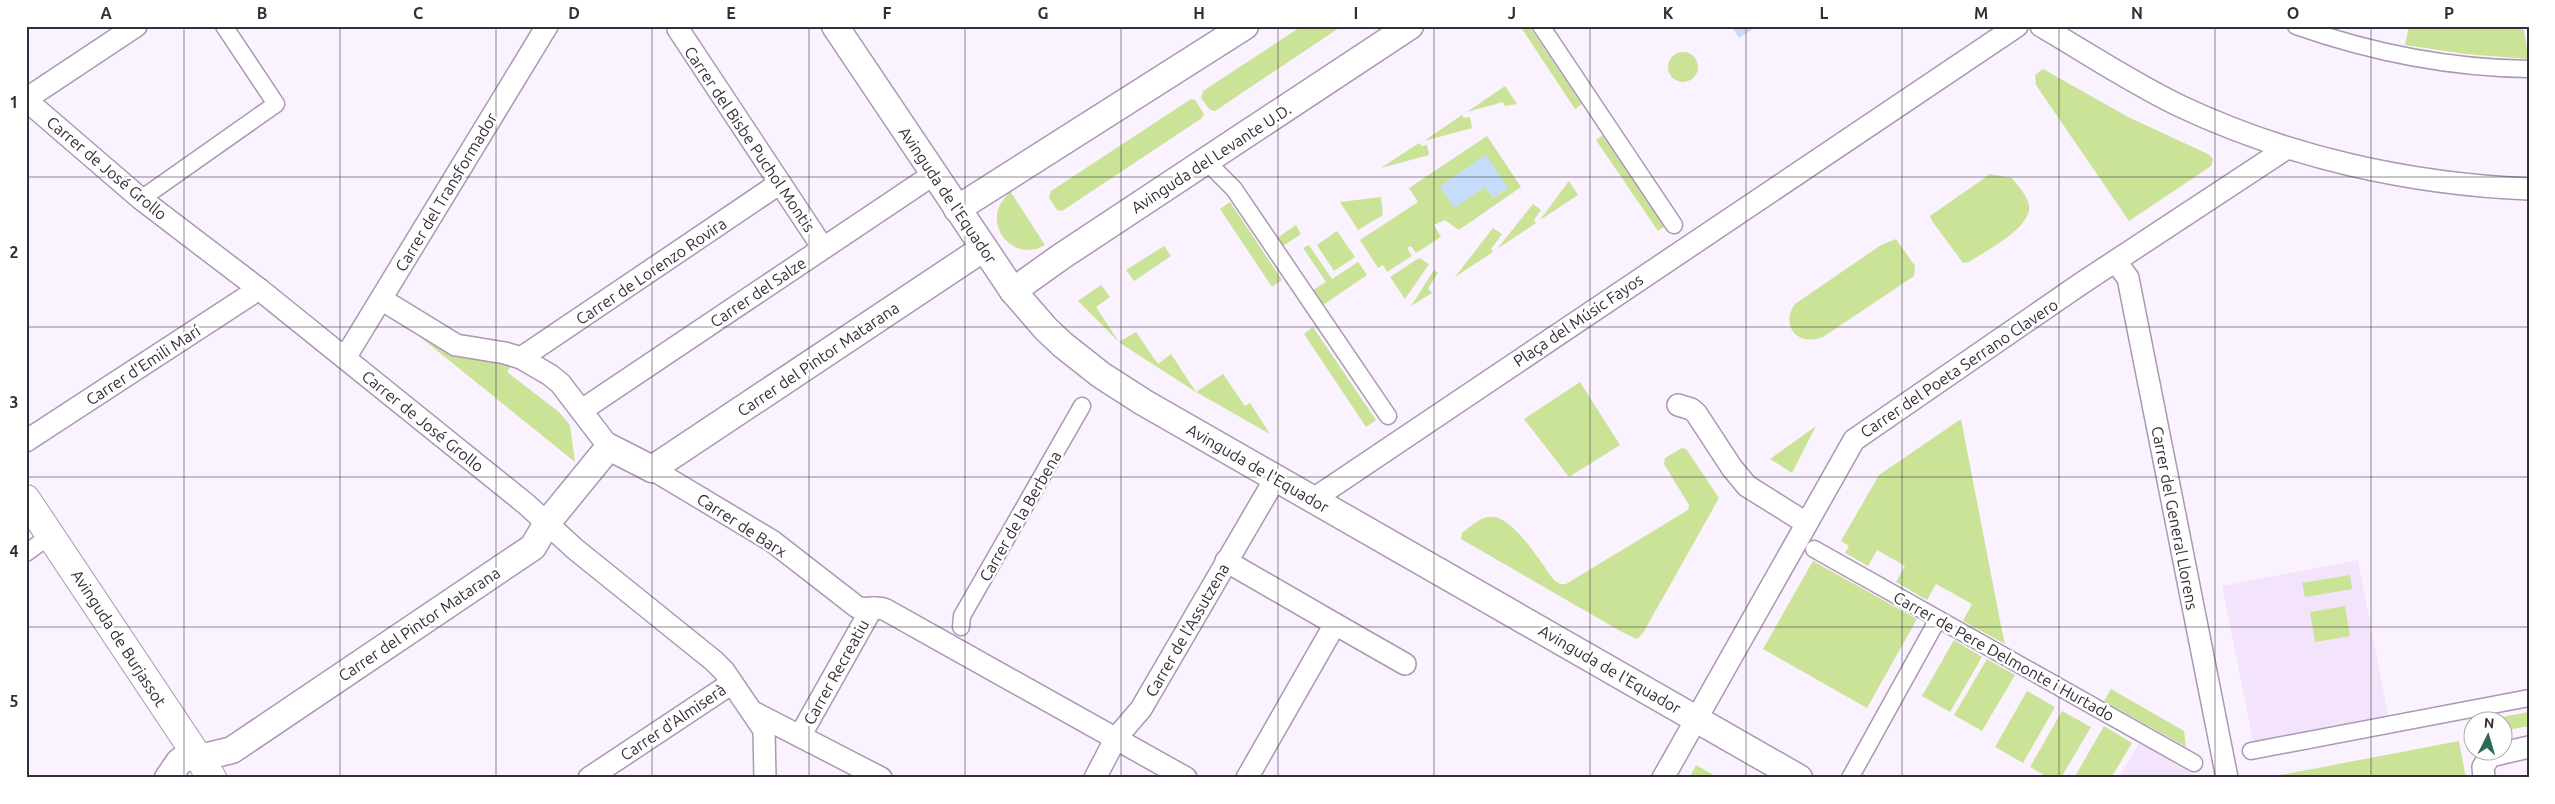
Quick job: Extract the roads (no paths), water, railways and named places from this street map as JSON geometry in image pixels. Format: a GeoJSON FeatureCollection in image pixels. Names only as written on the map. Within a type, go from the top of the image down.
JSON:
{"type":"FeatureCollection","features":[{"type":"Feature","properties":{"kind":"main road","name":"Avinguda de Burjassot"},"geometry":{"type":"LineString","coordinates":[[26,499],[212,778]]}},
{"type":"Feature","properties":{"kind":"street"},"geometry":{"type":"LineString","coordinates":[[26,100],[136,26]]}},
{"type":"Feature","properties":{"kind":"street"},"geometry":{"type":"LineString","coordinates":[[141,199],[276,104],[224,26]]}},
{"type":"Feature","properties":{"kind":"street","name":"Carrer del Transformador"},"geometry":{"type":"LineString","coordinates":[[345,358],[547,26]]}},
{"type":"Feature","properties":{"kind":"street","name":"Avinguda de l'Equador"},"geometry":{"type":"LineString","coordinates":[[835,26],[1014,291],[1046,329],[1101,375],[1275,479],[1799,778]]}},
{"type":"Feature","properties":{"kind":"street"},"geometry":{"type":"LineString","coordinates":[[957,208],[1245,26]]}},
{"type":"Feature","properties":{"kind":"street","name":"Avinguda del Levante U.D."},"geometry":{"type":"LineString","coordinates":[[1014,291],[1062,256],[1410,26]]}},
{"type":"Feature","properties":{"kind":"street"},"geometry":{"type":"LineString","coordinates":[[1541,26],[1674,225]]}},
{"type":"Feature","properties":{"kind":"street","name":"Plaça del Músic Fayos"},"geometry":{"type":"LineString","coordinates":[[1312,500],[2017,26]]}},
{"type":"Feature","properties":{"kind":"street"},"geometry":{"type":"LineString","coordinates":[[2041,26],[2140,85],[2180,106],[2236,130],[2288,148],[2403,175],[2487,186],[2529,189]]}},
{"type":"Feature","properties":{"kind":"street"},"geometry":{"type":"LineString","coordinates":[[2296,26],[2343,40],[2430,60],[2529,69]]}},
{"type":"Feature","properties":{"kind":"street","name":"Carrer del Bisbe Puchol Montis"},"geometry":{"type":"LineString","coordinates":[[678,29],[823,248]]}},
{"type":"Feature","properties":{"kind":"street","name":"Carrer de José Grollo"},"geometry":{"type":"LineString","coordinates":[[26,100],[141,199],[259,289],[345,358],[547,523],[575,549],[714,661],[732,682],[764,730],[765,778]]}},
{"type":"Feature","properties":{"kind":"street","name":"Carrer del Poeta Serrano Clavero"},"geometry":{"type":"LineString","coordinates":[[1663,778],[1847,449],[1861,433],[2288,148]]}},
{"type":"Feature","properties":{"kind":"street"},"geometry":{"type":"LineString","coordinates":[[1206,161],[1234,189],[1388,416]]}},
{"type":"Feature","properties":{"kind":"street","name":"Carrer del Salze"},"geometry":{"type":"LineString","coordinates":[[582,410],[934,174]]}},
{"type":"Feature","properties":{"kind":"street","name":"Carrer de Lorenzo Rovira"},"geometry":{"type":"LineString","coordinates":[[521,358],[780,183]]}},
{"type":"Feature","properties":{"kind":"street","name":"Carrer del Pintor Matarana"},"geometry":{"type":"LineString","coordinates":[[652,469],[984,248]]}},
{"type":"Feature","properties":{"kind":"street","name":"Carrer del General Llorens"},"geometry":{"type":"LineString","coordinates":[[2116,262],[2128,278],[2227,778]]}},
{"type":"Feature","properties":{"kind":"street","name":"Carrer d'Emili Marí"},"geometry":{"type":"LineString","coordinates":[[26,441],[259,289]]}},
{"type":"Feature","properties":{"kind":"street","name":"Carrer de Barx"},"geometry":{"type":"LineString","coordinates":[[381,299],[456,345],[505,353],[521,358],[550,375],[582,410],[609,447],[652,469],[772,541],[857,607],[880,607],[886,610],[1186,778]]}},
{"type":"Feature","properties":{"kind":"street"},"geometry":{"type":"LineString","coordinates":[[1678,405],[1691,409],[1696,413],[1746,486],[1806,522]]}},
{"type":"Feature","properties":{"kind":"street","name":"Carrer de la Berbena"},"geometry":{"type":"LineString","coordinates":[[961,627],[962,616],[1082,406]]}},
{"type":"Feature","properties":{"kind":"street","name":"Carrer del Pintor Matarana"},"geometry":{"type":"LineString","coordinates":[[196,754],[208,756],[232,750],[533,547],[547,523],[609,447]]}},
{"type":"Feature","properties":{"kind":"street","name":"Carrer de l'Assutzena"},"geometry":{"type":"LineString","coordinates":[[1095,778],[1116,738],[1141,709],[1275,479]]}},
{"type":"Feature","properties":{"kind":"street"},"geometry":{"type":"LineString","coordinates":[[26,553],[51,535]]}},
{"type":"Feature","properties":{"kind":"street","name":"Carrer de Pere Delmonte i Hurtado"},"geometry":{"type":"LineString","coordinates":[[1814,549],[2194,763]]}},
{"type":"Feature","properties":{"kind":"street"},"geometry":{"type":"LineString","coordinates":[[1226,561],[1405,664]]}},
{"type":"Feature","properties":{"kind":"street","name":"Carrer Recreatiu"},"geometry":{"type":"LineString","coordinates":[[800,736],[872,608]]}},
{"type":"Feature","properties":{"kind":"street"},"geometry":{"type":"LineString","coordinates":[[1850,778],[1938,619]]}},
{"type":"Feature","properties":{"kind":"street"},"geometry":{"type":"LineString","coordinates":[[1247,778],[1335,624]]}},
{"type":"Feature","properties":{"kind":"street","name":"Carrer d'Almiserà"},"geometry":{"type":"LineString","coordinates":[[589,778],[732,682]]}},
{"type":"Feature","properties":{"kind":"street"},"geometry":{"type":"LineString","coordinates":[[2251,751],[2529,698]]}},
{"type":"Feature","properties":{"kind":"street"},"geometry":{"type":"LineString","coordinates":[[752,712],[880,778]]}},
{"type":"Feature","properties":{"kind":"street"},"geometry":{"type":"LineString","coordinates":[[2485,769],[2496,753],[2529,747]]}},
{"type":"Feature","properties":{"kind":"street"},"geometry":{"type":"LineString","coordinates":[[168,778],[179,762],[189,755],[196,754]]}},
{"type":"Feature","properties":{"kind":"water"},"geometry":{"type":"Polygon","coordinates":[[[1731,26],[1758,26],[1739,38],[1731,26]]]}},
{"type":"Feature","properties":{"kind":"water"},"geometry":{"type":"Polygon","coordinates":[[[1486,155],[1508,188],[1493,198],[1485,187],[1454,208],[1440,186],[1486,155]]]}}]}
